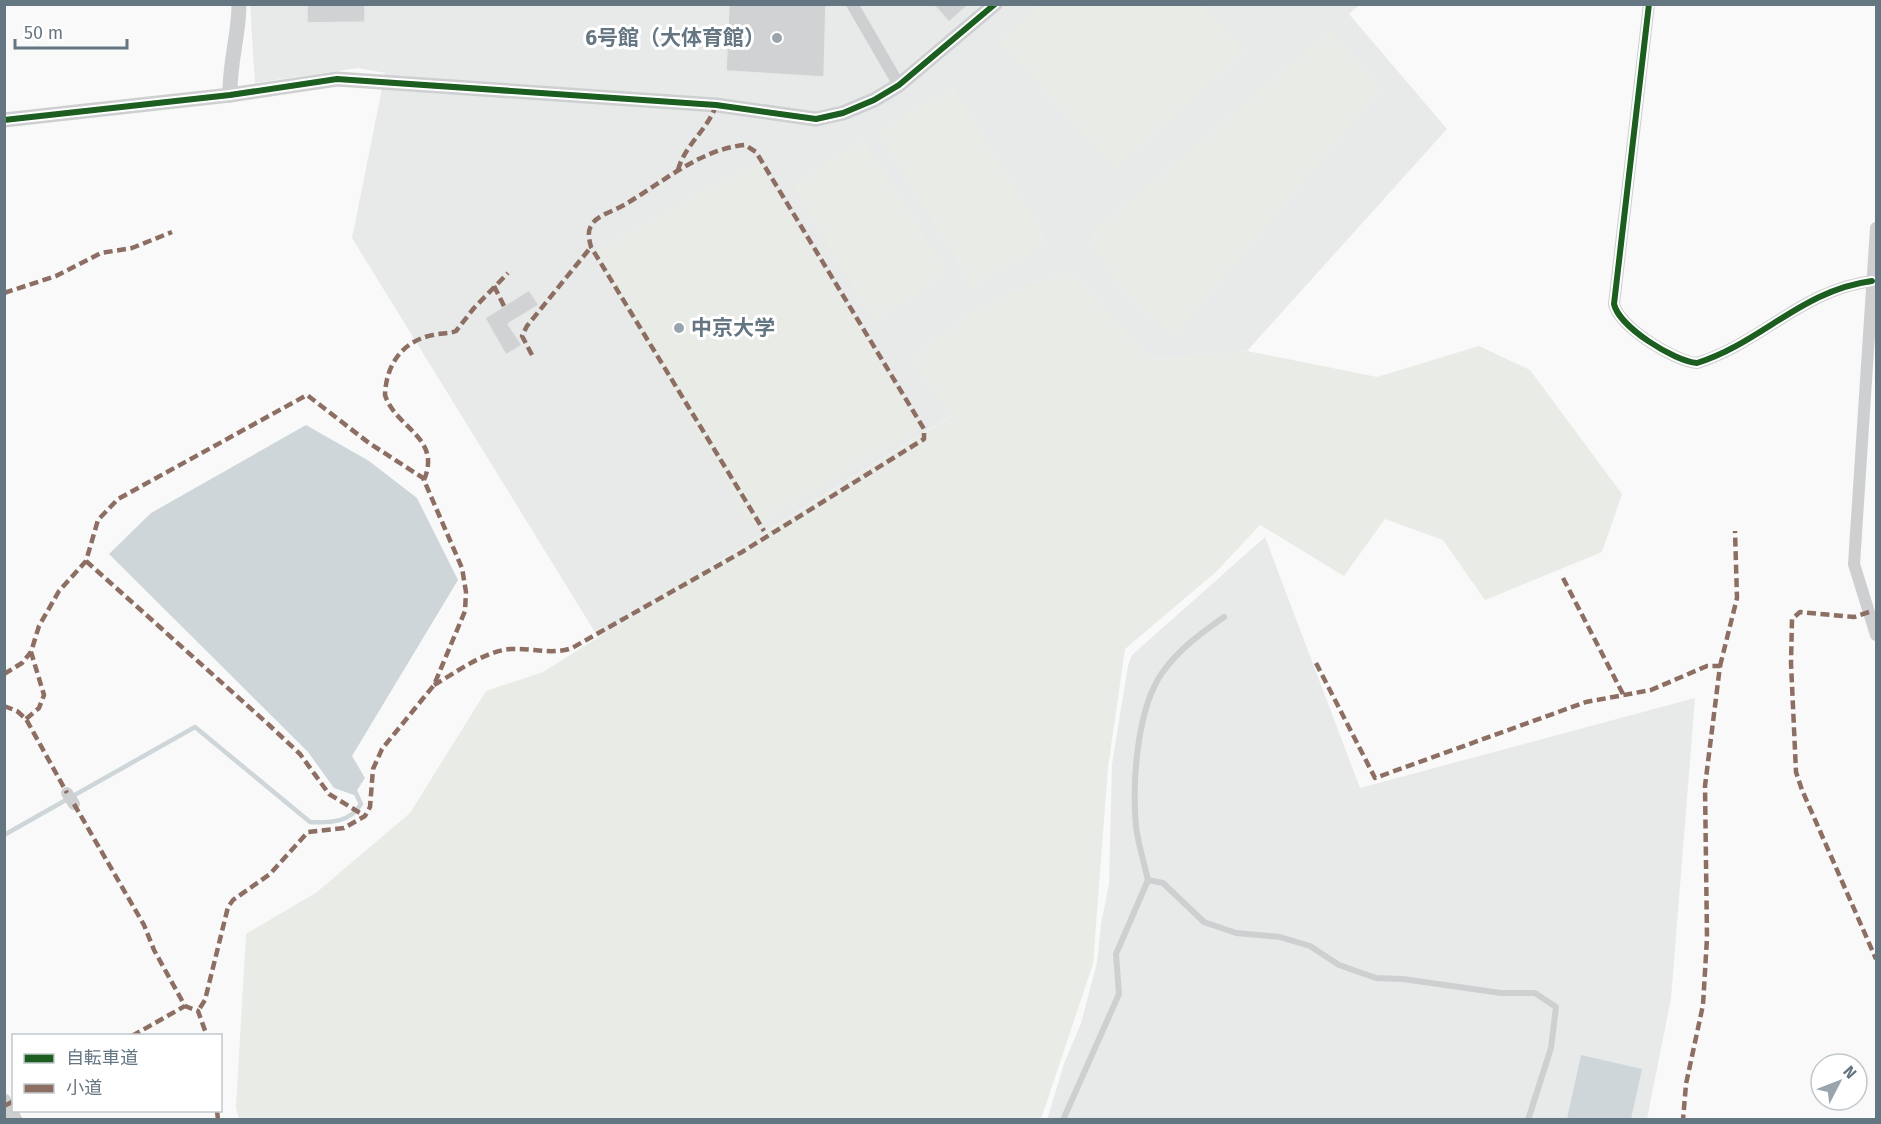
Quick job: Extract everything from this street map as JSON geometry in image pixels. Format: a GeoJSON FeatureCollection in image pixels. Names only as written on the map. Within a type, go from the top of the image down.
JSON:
{"type":"FeatureCollection","features":[{"type":"Feature","properties":{"kind":"street"},"geometry":{"type":"LineString","coordinates":[[230,95],[230,77],[238,42],[239,4]]}},
{"type":"Feature","properties":{"kind":"street"},"geometry":{"type":"LineString","coordinates":[[852,4],[899,86]]}},
{"type":"Feature","properties":{"kind":"street"},"geometry":{"type":"LineString","coordinates":[[4,120],[230,95],[321,80],[353,80],[490,92],[726,106],[816,119],[843,113],[899,86],[995,4]]}},
{"type":"Feature","properties":{"kind":"street"},"geometry":{"type":"LineString","coordinates":[[1649,4],[1614,304],[1620,319],[1670,354],[1687,362],[1697,363],[1767,328],[1814,297],[1856,283],[1872,281]]}},
{"type":"Feature","properties":{"kind":"street"},"geometry":{"type":"LineString","coordinates":[[1876,228],[1854,564],[1876,635]]}},
{"type":"Feature","properties":{"kind":"street"},"geometry":{"type":"LineString","coordinates":[[4,1101],[15,1119]]}},
{"type":"Feature","properties":{"kind":"lane"},"geometry":{"type":"LineString","coordinates":[[1063,1119],[1119,994],[1116,954],[1148,880],[1136,825],[1139,739],[1149,698],[1162,673],[1190,641],[1224,618]]}},
{"type":"Feature","properties":{"kind":"lane"},"geometry":{"type":"LineString","coordinates":[[1148,880],[1163,883],[1204,922],[1236,933],[1280,937],[1310,946],[1339,965],[1376,978],[1403,979],[1501,993],[1535,993],[1556,1007],[1551,1048],[1528,1119]]}},
{"type":"Feature","properties":{"kind":"shaded area"},"geometry":{"type":"Polygon","coordinates":[[[1202,4],[1245,52],[1115,169],[1000,41],[1041,5],[1202,4]]]}},
{"type":"Feature","properties":{"kind":"shaded area","name":"中京大学"},"geometry":{"type":"Polygon","coordinates":[[[250,5],[1359,5],[1349,14],[1447,129],[1247,351],[1152,360],[1068,271],[952,415],[598,637],[352,238],[385,73],[358,68],[255,83],[250,5]]]}},
{"type":"Feature","properties":{"kind":"shaded area"},"geometry":{"type":"Polygon","coordinates":[[[1330,31],[1381,88],[1175,336],[1147,314],[1114,281],[1089,236],[1330,31]]]}},
{"type":"Feature","properties":{"kind":"shaded area"},"geometry":{"type":"Polygon","coordinates":[[[953,87],[1048,242],[973,288],[878,132],[953,87]]]}},
{"type":"Feature","properties":{"kind":"shaded area"},"geometry":{"type":"Polygon","coordinates":[[[863,139],[948,272],[874,322],[793,186],[863,139]]]}},
{"type":"Feature","properties":{"kind":"shaded area"},"geometry":{"type":"Polygon","coordinates":[[[759,161],[921,427],[752,526],[593,252],[759,161]]]}},
{"type":"Feature","properties":{"kind":"shaded area"},"geometry":{"type":"Polygon","coordinates":[[[1068,271],[1152,360],[1247,351],[1377,377],[1479,346],[1530,370],[1622,494],[1602,552],[1485,600],[1443,540],[1385,519],[1344,576],[1260,525],[1217,571],[1125,649],[1108,767],[1093,964],[1041,1119],[239,1119],[236,1108],[246,934],[317,892],[410,813],[486,691],[543,672],[951,416],[910,358],[981,305],[1068,271]]]}},
{"type":"Feature","properties":{"kind":"shaded area"},"geometry":{"type":"Polygon","coordinates":[[[306,425],[369,461],[417,498],[458,580],[352,756],[365,778],[354,795],[334,788],[308,752],[109,554],[151,513],[306,425]]]}},
{"type":"Feature","properties":{"kind":"shaded area"},"geometry":{"type":"Polygon","coordinates":[[[1265,537],[1360,788],[1695,698],[1671,999],[1647,1119],[1047,1120],[1064,1064],[1081,1023],[1097,963],[1101,924],[1109,884],[1112,764],[1128,666],[1132,655],[1265,537]]]}},
{"type":"Feature","properties":{"kind":"shaded area"},"geometry":{"type":"Polygon","coordinates":[[[1581,1055],[1642,1069],[1631,1119],[1567,1119],[1581,1055]]]}},
{"type":"Feature","properties":{"kind":"building"},"geometry":{"type":"Polygon","coordinates":[[[307,4],[365,4],[365,22],[307,23],[307,4]]]}},
{"type":"Feature","properties":{"kind":"building","name":"6号館（大体育館）"},"geometry":{"type":"Polygon","coordinates":[[[729,4],[826,4],[824,77],[726,71],[729,4]]]}},
{"type":"Feature","properties":{"kind":"building"},"geometry":{"type":"Polygon","coordinates":[[[933,4],[969,4],[949,22],[933,4]]]}},
{"type":"Feature","properties":{"kind":"building"},"geometry":{"type":"Polygon","coordinates":[[[529,290],[539,305],[508,324],[522,345],[506,355],[485,318],[529,290]]]}},
{"type":"Feature","properties":{"kind":"waterway"},"geometry":{"type":"LineString","coordinates":[[4,835],[195,727],[310,822],[339,820],[352,815],[361,804],[353,787]]}},
{"type":"Feature","properties":{"kind":"marked path"},"geometry":{"type":"LineString","coordinates":[[678,170],[686,152],[708,122],[716,105]]}},
{"type":"Feature","properties":{"kind":"marked path"},"geometry":{"type":"LineString","coordinates":[[434,685],[471,663],[501,651],[511,649],[557,651],[572,648],[742,552],[924,439],[924,429],[756,152],[745,145],[712,153],[682,168],[624,205],[598,218],[590,227],[589,235],[591,247],[764,531]]}},
{"type":"Feature","properties":{"kind":"marked path"},"geometry":{"type":"LineString","coordinates":[[4,293],[56,276],[101,253],[132,248],[172,232]]}},
{"type":"Feature","properties":{"kind":"marked path"},"geometry":{"type":"LineString","coordinates":[[532,355],[522,336],[527,326],[591,247]]}},
{"type":"Feature","properties":{"kind":"marked path"},"geometry":{"type":"LineString","coordinates":[[424,480],[428,465],[427,453],[415,434],[398,417],[385,395],[392,364],[404,349],[422,338],[456,331],[474,308],[508,273]]}},
{"type":"Feature","properties":{"kind":"marked path"},"geometry":{"type":"LineString","coordinates":[[494,286],[504,306]]}},
{"type":"Feature","properties":{"kind":"marked path"},"geometry":{"type":"LineString","coordinates":[[26,719],[39,708],[44,695],[31,652],[39,626],[59,591],[86,561],[98,520],[118,499],[307,395],[369,443],[423,478],[462,568],[466,592],[465,611],[434,685],[382,749],[373,769],[370,807],[365,816],[344,828],[308,832],[270,874],[233,900],[228,907],[205,1000],[198,1011]]}},
{"type":"Feature","properties":{"kind":"marked path"},"geometry":{"type":"LineString","coordinates":[[1720,666],[1737,598],[1735,531]]}},
{"type":"Feature","properties":{"kind":"marked path"},"geometry":{"type":"LineString","coordinates":[[86,561],[300,754],[329,794],[365,816]]}},
{"type":"Feature","properties":{"kind":"marked path"},"geometry":{"type":"LineString","coordinates":[[1563,578],[1623,694]]}},
{"type":"Feature","properties":{"kind":"marked path"},"geometry":{"type":"LineString","coordinates":[[1869,612],[1854,617],[1800,612],[1792,619],[1791,663],[1796,772],[1876,959]]}},
{"type":"Feature","properties":{"kind":"marked path"},"geometry":{"type":"LineString","coordinates":[[4,674],[22,663],[31,652]]}},
{"type":"Feature","properties":{"kind":"marked path"},"geometry":{"type":"LineString","coordinates":[[1316,663],[1375,778],[1586,702],[1651,690],[1707,666],[1720,666],[1705,786],[1707,938],[1703,1005],[1686,1084],[1683,1120]]}},
{"type":"Feature","properties":{"kind":"marked path"},"geometry":{"type":"LineString","coordinates":[[4,706],[17,711],[26,719],[67,793]]}},
{"type":"Feature","properties":{"kind":"marked path"},"geometry":{"type":"LineString","coordinates":[[74,804],[144,925],[154,950],[185,1006],[198,1011],[206,1034]]}},
{"type":"Feature","properties":{"kind":"marked path"},"geometry":{"type":"LineString","coordinates":[[136,1034],[185,1006]]}},
{"type":"Feature","properties":{"kind":"marked path"},"geometry":{"type":"LineString","coordinates":[[4,1106],[12,1102]]}},
{"type":"Feature","properties":{"kind":"marked path"},"geometry":{"type":"LineString","coordinates":[[217,1112],[218,1120]]}},
{"type":"Feature","properties":{"kind":"cycle path"},"geometry":{"type":"LineString","coordinates":[[4,120],[230,95],[337,79],[716,105],[816,119],[843,113],[874,100],[899,85],[995,4]]}},
{"type":"Feature","properties":{"kind":"cycle path"},"geometry":{"type":"LineString","coordinates":[[1649,4],[1614,304],[1626,323],[1662,350],[1697,363],[1742,343],[1824,295],[1847,286],[1872,281]]}},
{"type":"Feature","properties":{"kind":"place","name":"6号館（大体育館）"},"geometry":{"type":"Point","coordinates":[777,38]}},
{"type":"Feature","properties":{"kind":"place","name":"中京大学"},"geometry":{"type":"Point","coordinates":[679,328]}}]}
